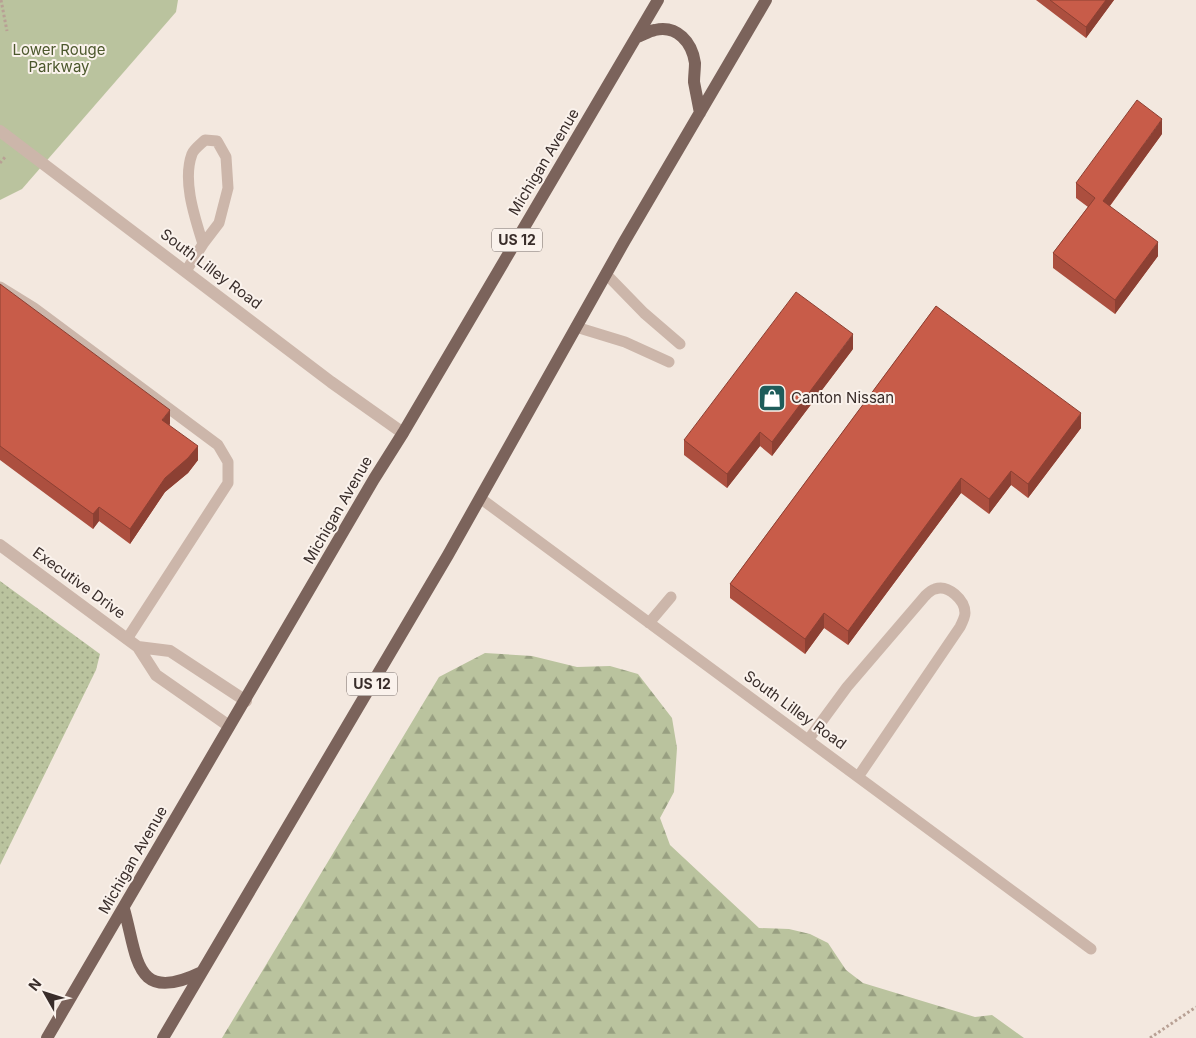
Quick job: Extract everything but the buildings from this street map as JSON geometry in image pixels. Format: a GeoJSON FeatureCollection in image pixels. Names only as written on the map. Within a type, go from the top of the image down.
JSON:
{"type":"FeatureCollection","features":[{"type":"Feature","properties":{"kind":"main road","name":"Michigan Avenue"},"geometry":{"type":"LineString","coordinates":[[47,1038],[229,726],[246,701],[374,479],[658,0]]}},
{"type":"Feature","properties":{"kind":"main road","name":"US 12"},"geometry":{"type":"LineString","coordinates":[[163,1038],[448,555],[606,274],[766,0]]}},
{"type":"Feature","properties":{"kind":"main road"},"geometry":{"type":"LineString","coordinates":[[637,37],[655,30],[667,29],[685,38],[695,63],[694,81],[700,113]]}},
{"type":"Feature","properties":{"kind":"main road"},"geometry":{"type":"LineString","coordinates":[[124,908],[138,966],[154,982],[172,984],[184,981],[202,972]]}},
{"type":"Feature","properties":{"kind":"street","name":"South Lilley Road"},"geometry":{"type":"LineString","coordinates":[[0,131],[331,382],[403,433]]}},
{"type":"Feature","properties":{"kind":"street","name":"Executive Drive"},"geometry":{"type":"LineString","coordinates":[[0,545],[138,647],[156,675],[229,726]]}},
{"type":"Feature","properties":{"kind":"street","name":"Executive Drive"},"geometry":{"type":"LineString","coordinates":[[138,647],[170,652],[246,701]]}},
{"type":"Feature","properties":{"kind":"lane"},"geometry":{"type":"LineString","coordinates":[[186,271],[219,223],[228,188],[226,158],[217,141],[205,140],[192,153],[188,178],[195,217],[203,244]]}},
{"type":"Feature","properties":{"kind":"lane"},"geometry":{"type":"LineString","coordinates":[[606,274],[680,344]]}},
{"type":"Feature","properties":{"kind":"lane"},"geometry":{"type":"LineString","coordinates":[[0,287],[34,308],[218,445],[228,462],[228,483],[127,639]]}},
{"type":"Feature","properties":{"kind":"lane"},"geometry":{"type":"LineString","coordinates":[[576,327],[625,342],[669,362]]}},
{"type":"Feature","properties":{"kind":"lane","name":"South Lilley Road"},"geometry":{"type":"LineString","coordinates":[[480,498],[1091,949]]}},
{"type":"Feature","properties":{"kind":"lane"},"geometry":{"type":"LineString","coordinates":[[808,740],[853,680],[925,596],[933,589],[940,588],[957,596],[963,603],[966,614],[960,627],[858,777]]}},
{"type":"Feature","properties":{"kind":"lane"},"geometry":{"type":"LineString","coordinates":[[650,623],[671,597]]}},
{"type":"Feature","properties":{"kind":"path"},"geometry":{"type":"LineString","coordinates":[[1,0],[8,31]]}},
{"type":"Feature","properties":{"kind":"path"},"geometry":{"type":"LineString","coordinates":[[1150,1038],[1196,1006]]}},
{"type":"Feature","properties":{"kind":"green space","name":"Lower Rouge Parkway"},"geometry":{"type":"Polygon","coordinates":[[[0,0],[178,0],[176,12],[22,189],[0,200],[0,0]]]}},
{"type":"Feature","properties":{"kind":"green space"},"geometry":{"type":"Polygon","coordinates":[[[0,581],[100,654],[96,670],[0,865],[0,581]]]}},
{"type":"Feature","properties":{"kind":"green space"},"geometry":{"type":"Polygon","coordinates":[[[485,653],[532,656],[577,667],[610,666],[638,674],[672,718],[677,748],[674,792],[660,818],[670,845],[759,928],[789,929],[810,934],[828,943],[846,970],[863,983],[975,1017],[992,1015],[1024,1038],[222,1038],[439,677],[485,653]]]}},
{"type":"Feature","properties":{"kind":"place","name":"Canton Nissan"},"geometry":{"type":"Point","coordinates":[772,398]}}]}
